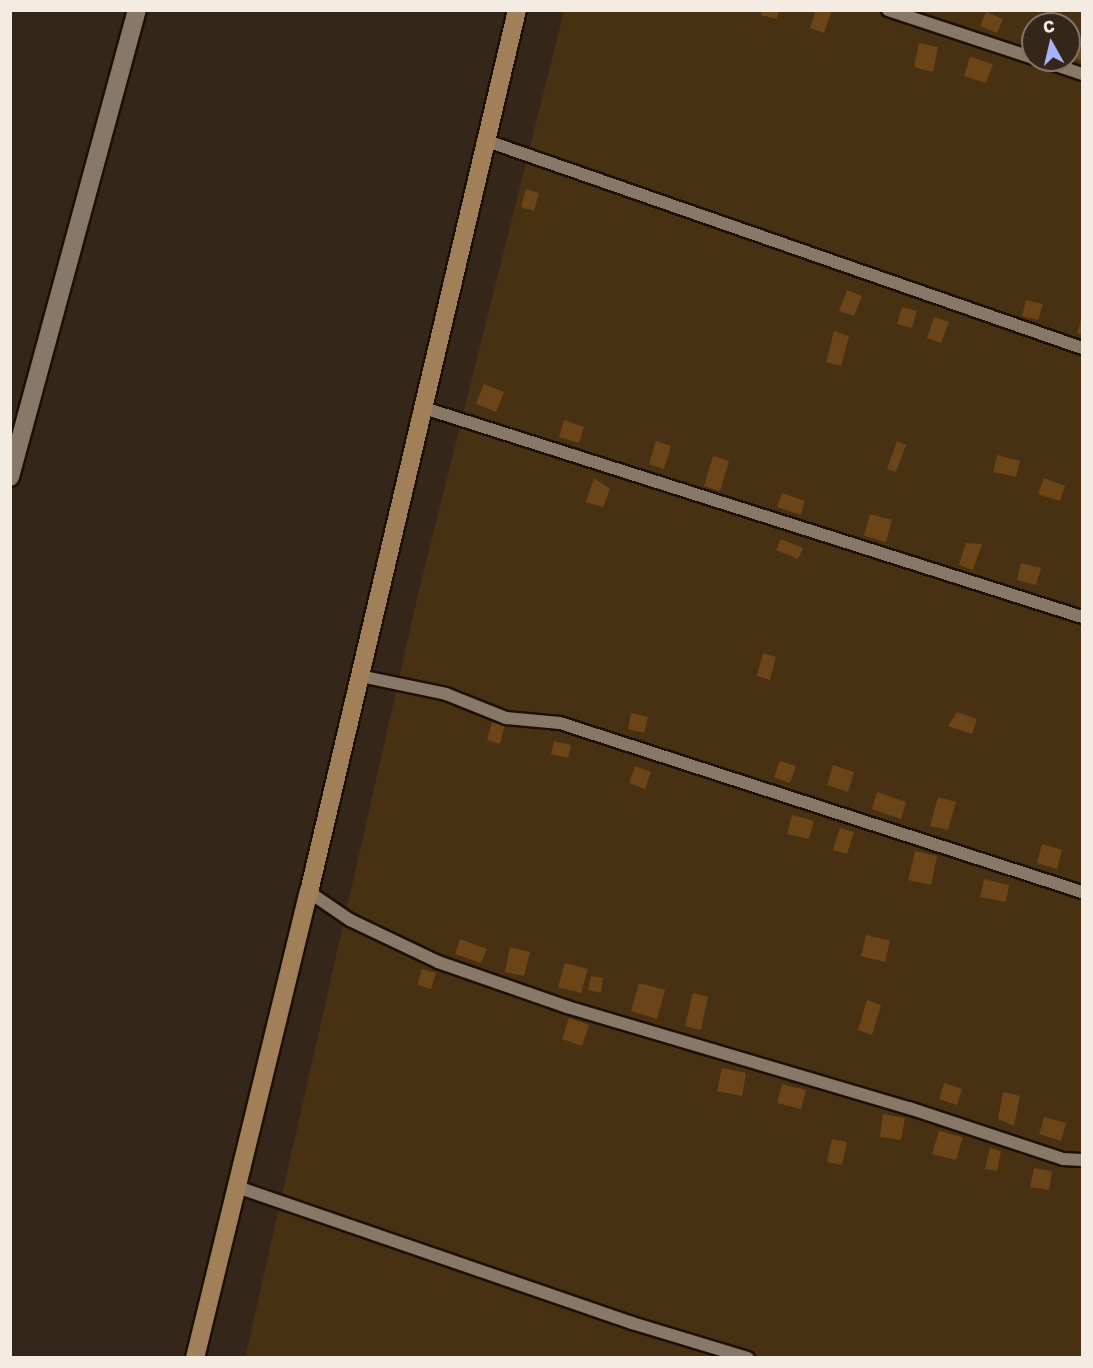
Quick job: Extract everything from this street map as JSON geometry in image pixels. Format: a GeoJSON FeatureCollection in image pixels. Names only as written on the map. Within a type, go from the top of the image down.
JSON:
{"type":"FeatureCollection","features":[{"type":"Feature","properties":{"kind":"main road"},"geometry":{"type":"LineString","coordinates":[[195,1358],[309,892],[517,10]]}},
{"type":"Feature","properties":{"kind":"street"},"geometry":{"type":"LineString","coordinates":[[10,477],[137,10]]}},
{"type":"Feature","properties":{"kind":"lane"},"geometry":{"type":"LineString","coordinates":[[888,10],[1021,53]]}},
{"type":"Feature","properties":{"kind":"lane"},"geometry":{"type":"LineString","coordinates":[[487,141],[1083,348]]}},
{"type":"Feature","properties":{"kind":"lane"},"geometry":{"type":"LineString","coordinates":[[424,408],[1083,616]]}},
{"type":"Feature","properties":{"kind":"lane"},"geometry":{"type":"LineString","coordinates":[[360,676],[446,694],[506,718],[560,723],[1083,891]]}},
{"type":"Feature","properties":{"kind":"lane"},"geometry":{"type":"LineString","coordinates":[[309,892],[350,920],[438,962],[567,1007],[909,1108],[1083,1165]]}},
{"type":"Feature","properties":{"kind":"lane"},"geometry":{"type":"LineString","coordinates":[[1063,1159],[1083,1160]]}},
{"type":"Feature","properties":{"kind":"lane"},"geometry":{"type":"LineString","coordinates":[[237,1187],[632,1323],[748,1358]]}},
{"type":"Feature","properties":{"kind":"shaded area"},"geometry":{"type":"Polygon","coordinates":[[[564,11],[1082,11],[1082,1357],[245,1358],[419,590],[564,11]]]}},
{"type":"Feature","properties":{"kind":"building"},"geometry":{"type":"Polygon","coordinates":[[[762,10],[779,10],[777,19],[761,15],[762,10]]]}},
{"type":"Feature","properties":{"kind":"building"},"geometry":{"type":"Polygon","coordinates":[[[816,10],[832,10],[824,33],[810,28],[816,10]]]}},
{"type":"Feature","properties":{"kind":"building"},"geometry":{"type":"Polygon","coordinates":[[[986,12],[1003,19],[997,33],[980,26],[986,12]]]}},
{"type":"Feature","properties":{"kind":"building"},"geometry":{"type":"Polygon","coordinates":[[[919,43],[938,47],[933,72],[914,67],[919,43]]]}},
{"type":"Feature","properties":{"kind":"building"},"geometry":{"type":"Polygon","coordinates":[[[970,57],[993,64],[986,83],[964,76],[970,57]]]}},
{"type":"Feature","properties":{"kind":"building"},"geometry":{"type":"Polygon","coordinates":[[[526,189],[539,193],[534,211],[521,207],[526,189]]]}},
{"type":"Feature","properties":{"kind":"building"},"geometry":{"type":"Polygon","coordinates":[[[847,290],[862,296],[854,316],[839,311],[847,290]]]}},
{"type":"Feature","properties":{"kind":"building"},"geometry":{"type":"Polygon","coordinates":[[[1026,300],[1043,304],[1038,320],[1022,316],[1026,300]]]}},
{"type":"Feature","properties":{"kind":"building"},"geometry":{"type":"Polygon","coordinates":[[[902,307],[917,311],[912,328],[897,324],[902,307]]]}},
{"type":"Feature","properties":{"kind":"building"},"geometry":{"type":"Polygon","coordinates":[[[1082,316],[1082,335],[1077,333],[1082,316]]]}},
{"type":"Feature","properties":{"kind":"building"},"geometry":{"type":"Polygon","coordinates":[[[934,317],[949,322],[941,343],[927,338],[934,317]]]}},
{"type":"Feature","properties":{"kind":"building"},"geometry":{"type":"Polygon","coordinates":[[[834,331],[849,336],[841,366],[826,362],[834,331]]]}},
{"type":"Feature","properties":{"kind":"building"},"geometry":{"type":"Polygon","coordinates":[[[484,384],[504,392],[496,412],[476,404],[484,384]]]}},
{"type":"Feature","properties":{"kind":"building"},"geometry":{"type":"Polygon","coordinates":[[[564,420],[584,427],[579,443],[559,437],[564,420]]]}},
{"type":"Feature","properties":{"kind":"building"},"geometry":{"type":"Polygon","coordinates":[[[656,441],[671,446],[664,469],[649,464],[656,441]]]}},
{"type":"Feature","properties":{"kind":"building"},"geometry":{"type":"Polygon","coordinates":[[[897,441],[906,445],[896,472],[887,469],[897,441]]]}},
{"type":"Feature","properties":{"kind":"building"},"geometry":{"type":"Polygon","coordinates":[[[997,455],[1020,461],[1016,477],[993,472],[997,455]]]}},
{"type":"Feature","properties":{"kind":"building"},"geometry":{"type":"Polygon","coordinates":[[[713,456],[729,461],[720,491],[704,486],[713,456]]]}},
{"type":"Feature","properties":{"kind":"building"},"geometry":{"type":"Polygon","coordinates":[[[594,478],[610,489],[603,507],[586,502],[594,478]]]}},
{"type":"Feature","properties":{"kind":"building"},"geometry":{"type":"Polygon","coordinates":[[[1044,478],[1065,486],[1060,501],[1038,494],[1044,478]]]}},
{"type":"Feature","properties":{"kind":"building"},"geometry":{"type":"Polygon","coordinates":[[[782,493],[805,501],[801,515],[777,507],[782,493]]]}},
{"type":"Feature","properties":{"kind":"building"},"geometry":{"type":"Polygon","coordinates":[[[870,514],[892,520],[886,542],[864,536],[870,514]]]}},
{"type":"Feature","properties":{"kind":"building"},"geometry":{"type":"Polygon","coordinates":[[[781,539],[803,548],[798,559],[776,550],[781,539]]]}},
{"type":"Feature","properties":{"kind":"building"},"geometry":{"type":"Polygon","coordinates":[[[966,543],[982,544],[973,570],[959,565],[966,543]]]}},
{"type":"Feature","properties":{"kind":"building"},"geometry":{"type":"Polygon","coordinates":[[[1021,563],[1041,568],[1036,585],[1017,580],[1021,563]]]}},
{"type":"Feature","properties":{"kind":"building"},"geometry":{"type":"Polygon","coordinates":[[[763,653],[776,657],[770,680],[757,676],[763,653]]]}},
{"type":"Feature","properties":{"kind":"building"},"geometry":{"type":"Polygon","coordinates":[[[957,712],[977,719],[972,734],[948,726],[957,712]]]}},
{"type":"Feature","properties":{"kind":"building"},"geometry":{"type":"Polygon","coordinates":[[[631,713],[648,717],[644,733],[628,729],[631,713]]]}},
{"type":"Feature","properties":{"kind":"building"},"geometry":{"type":"Polygon","coordinates":[[[492,722],[505,725],[500,744],[487,740],[492,722]]]}},
{"type":"Feature","properties":{"kind":"building"},"geometry":{"type":"Polygon","coordinates":[[[554,741],[571,745],[568,758],[551,754],[554,741]]]}},
{"type":"Feature","properties":{"kind":"building"},"geometry":{"type":"Polygon","coordinates":[[[780,761],[796,766],[790,783],[774,777],[780,761]]]}},
{"type":"Feature","properties":{"kind":"building"},"geometry":{"type":"Polygon","coordinates":[[[833,765],[854,772],[848,792],[827,785],[833,765]]]}},
{"type":"Feature","properties":{"kind":"building"},"geometry":{"type":"Polygon","coordinates":[[[635,766],[651,772],[645,789],[629,783],[635,766]]]}},
{"type":"Feature","properties":{"kind":"building"},"geometry":{"type":"Polygon","coordinates":[[[877,792],[906,802],[901,819],[872,809],[877,792]]]}},
{"type":"Feature","properties":{"kind":"building"},"geometry":{"type":"Polygon","coordinates":[[[938,797],[956,802],[948,830],[930,826],[938,797]]]}},
{"type":"Feature","properties":{"kind":"building"},"geometry":{"type":"Polygon","coordinates":[[[792,815],[814,821],[809,839],[787,834],[792,815]]]}},
{"type":"Feature","properties":{"kind":"building"},"geometry":{"type":"Polygon","coordinates":[[[840,828],[854,832],[847,854],[833,850],[840,828]]]}},
{"type":"Feature","properties":{"kind":"building"},"geometry":{"type":"Polygon","coordinates":[[[1042,844],[1062,850],[1057,869],[1037,863],[1042,844]]]}},
{"type":"Feature","properties":{"kind":"building"},"geometry":{"type":"Polygon","coordinates":[[[915,851],[937,856],[931,885],[908,880],[915,851]]]}},
{"type":"Feature","properties":{"kind":"building"},"geometry":{"type":"Polygon","coordinates":[[[984,879],[1009,885],[1006,902],[980,897],[984,879]]]}},
{"type":"Feature","properties":{"kind":"building"},"geometry":{"type":"Polygon","coordinates":[[[866,935],[890,941],[885,962],[861,956],[866,935]]]}},
{"type":"Feature","properties":{"kind":"building"},"geometry":{"type":"Polygon","coordinates":[[[460,939],[487,949],[481,963],[455,954],[460,939]]]}},
{"type":"Feature","properties":{"kind":"building"},"geometry":{"type":"Polygon","coordinates":[[[510,947],[530,952],[524,976],[505,972],[510,947]]]}},
{"type":"Feature","properties":{"kind":"building"},"geometry":{"type":"Polygon","coordinates":[[[565,963],[588,969],[581,993],[558,987],[565,963]]]}},
{"type":"Feature","properties":{"kind":"building"},"geometry":{"type":"Polygon","coordinates":[[[422,969],[436,973],[431,989],[417,985],[422,969]]]}},
{"type":"Feature","properties":{"kind":"building"},"geometry":{"type":"Polygon","coordinates":[[[591,976],[603,978],[601,993],[588,990],[591,976]]]}},
{"type":"Feature","properties":{"kind":"building"},"geometry":{"type":"Polygon","coordinates":[[[639,983],[665,990],[657,1019],[631,1011],[639,983]]]}},
{"type":"Feature","properties":{"kind":"building"},"geometry":{"type":"Polygon","coordinates":[[[693,993],[708,997],[701,1030],[685,1026],[693,993]]]}},
{"type":"Feature","properties":{"kind":"building"},"geometry":{"type":"Polygon","coordinates":[[[867,1000],[881,1005],[872,1035],[858,1030],[867,1000]]]}},
{"type":"Feature","properties":{"kind":"building"},"geometry":{"type":"Polygon","coordinates":[[[569,1018],[589,1025],[582,1046],[562,1039],[569,1018]]]}},
{"type":"Feature","properties":{"kind":"building"},"geometry":{"type":"Polygon","coordinates":[[[722,1068],[746,1073],[742,1096],[717,1091],[722,1068]]]}},
{"type":"Feature","properties":{"kind":"building"},"geometry":{"type":"Polygon","coordinates":[[[944,1083],[962,1089],[957,1105],[939,1099],[944,1083]]]}},
{"type":"Feature","properties":{"kind":"building"},"geometry":{"type":"Polygon","coordinates":[[[782,1084],[806,1090],[801,1109],[777,1103],[782,1084]]]}},
{"type":"Feature","properties":{"kind":"building"},"geometry":{"type":"Polygon","coordinates":[[[1003,1092],[1020,1096],[1014,1126],[998,1119],[1003,1092]]]}},
{"type":"Feature","properties":{"kind":"building"},"geometry":{"type":"Polygon","coordinates":[[[883,1114],[905,1118],[901,1140],[880,1137],[883,1114]]]}},
{"type":"Feature","properties":{"kind":"building"},"geometry":{"type":"Polygon","coordinates":[[[1044,1117],[1066,1123],[1061,1141],[1039,1134],[1044,1117]]]}},
{"type":"Feature","properties":{"kind":"building"},"geometry":{"type":"Polygon","coordinates":[[[939,1131],[963,1137],[956,1160],[932,1154],[939,1131]]]}},
{"type":"Feature","properties":{"kind":"building"},"geometry":{"type":"Polygon","coordinates":[[[832,1139],[847,1142],[842,1165],[827,1162],[832,1139]]]}},
{"type":"Feature","properties":{"kind":"building"},"geometry":{"type":"Polygon","coordinates":[[[990,1148],[1001,1151],[997,1171],[985,1169],[990,1148]]]}},
{"type":"Feature","properties":{"kind":"building"},"geometry":{"type":"Polygon","coordinates":[[[1034,1168],[1052,1171],[1049,1190],[1030,1187],[1034,1168]]]}}]}
